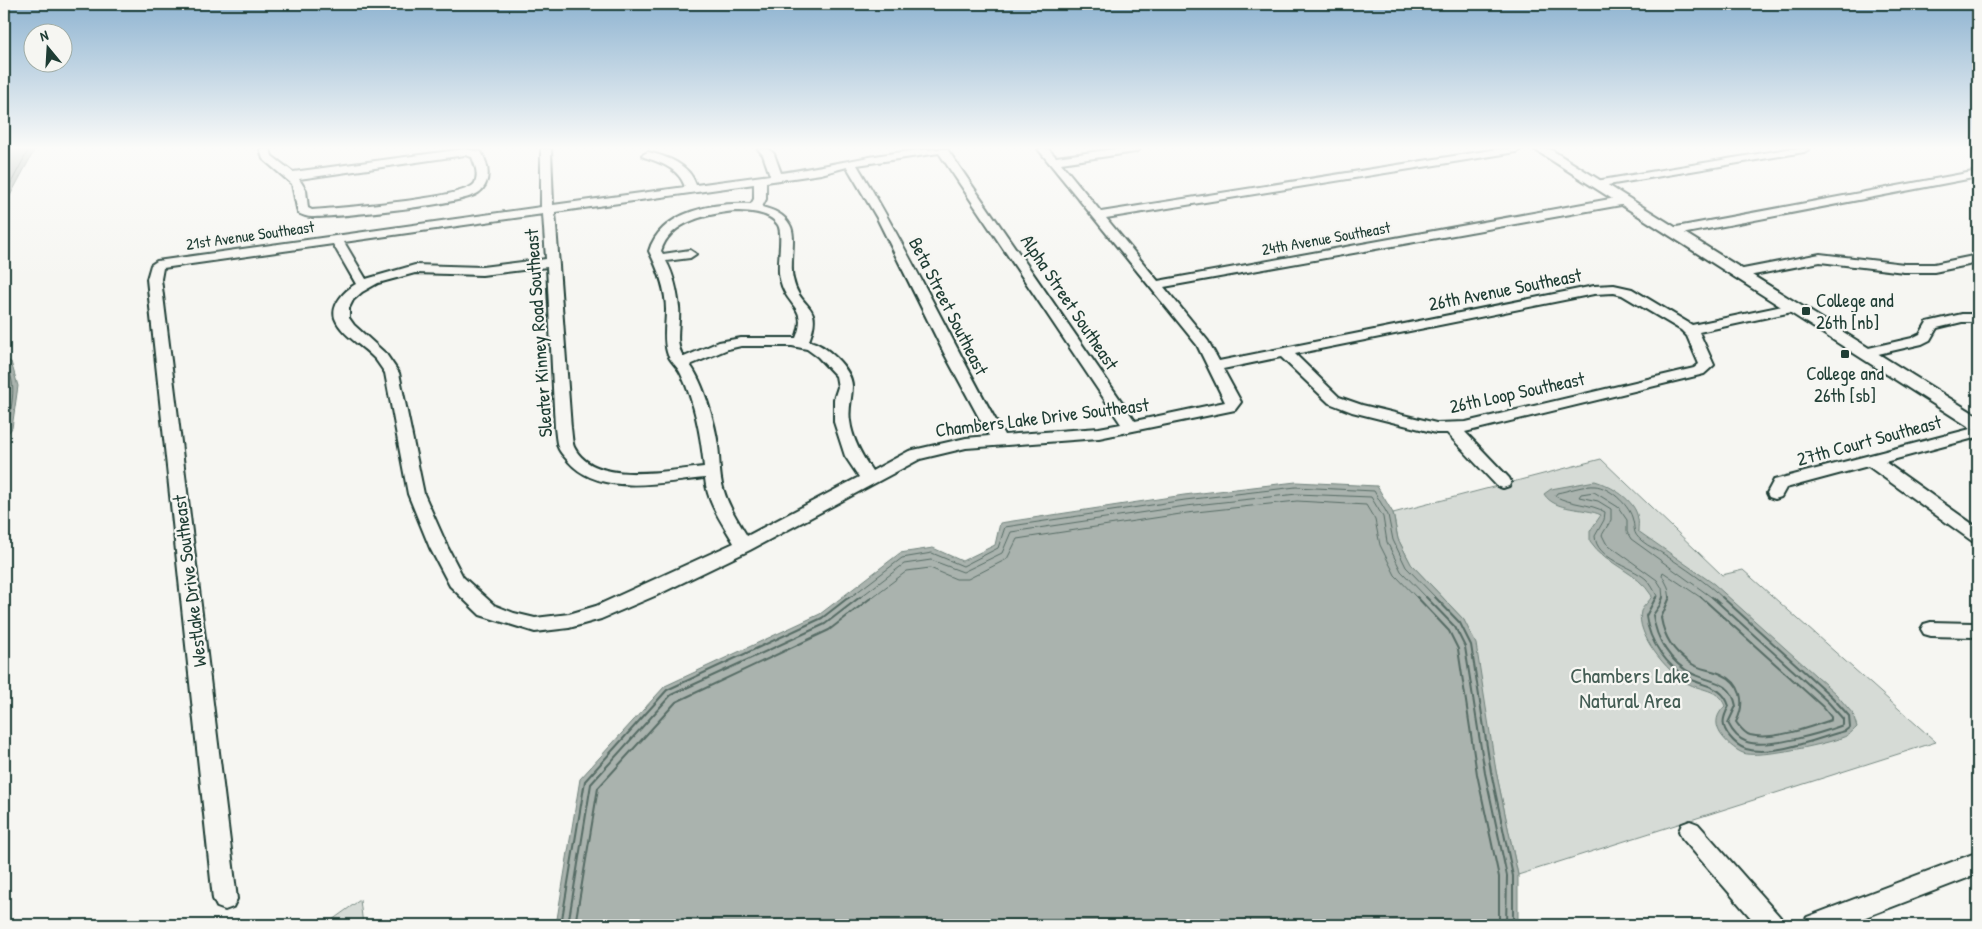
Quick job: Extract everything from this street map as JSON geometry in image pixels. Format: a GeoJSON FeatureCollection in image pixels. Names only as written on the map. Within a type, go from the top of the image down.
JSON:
{"type":"FeatureCollection","features":[{"type":"Feature","properties":{"kind":"main road"},"geometry":{"type":"LineString","coordinates":[[1608,192],[1978,424]]}},
{"type":"Feature","properties":{"kind":"street"},"geometry":{"type":"LineString","coordinates":[[301,192],[302,210],[310,214],[360,210],[453,197],[468,192]]}},
{"type":"Feature","properties":{"kind":"street","name":"Sleater Kinney Road Southeast"},"geometry":{"type":"LineString","coordinates":[[547,192],[547,210],[550,216],[563,428],[566,448],[581,465],[604,477],[630,480],[713,472]]}},
{"type":"Feature","properties":{"kind":"street","name":"21st Avenue Southeast"},"geometry":{"type":"LineString","coordinates":[[157,265],[668,192]]}},
{"type":"Feature","properties":{"kind":"street"},"geometry":{"type":"LineString","coordinates":[[755,208],[760,199],[760,192]]}},
{"type":"Feature","properties":{"kind":"street","name":"Beta Street Southeast"},"geometry":{"type":"LineString","coordinates":[[868,192],[883,218],[951,353],[999,440]]}},
{"type":"Feature","properties":{"kind":"street","name":"Alpha Street Southeast"},"geometry":{"type":"LineString","coordinates":[[971,192],[1131,427]]}},
{"type":"Feature","properties":{"kind":"street"},"geometry":{"type":"LineString","coordinates":[[1079,192],[1203,344],[1216,366]]}},
{"type":"Feature","properties":{"kind":"street"},"geometry":{"type":"LineString","coordinates":[[1098,216],[1246,192]]}},
{"type":"Feature","properties":{"kind":"street"},"geometry":{"type":"LineString","coordinates":[[1670,232],[1881,192]]}},
{"type":"Feature","properties":{"kind":"street"},"geometry":{"type":"LineString","coordinates":[[433,226],[435,199]]}},
{"type":"Feature","properties":{"kind":"street","name":"24th Avenue Southeast"},"geometry":{"type":"LineString","coordinates":[[1155,285],[1621,201]]}},
{"type":"Feature","properties":{"kind":"street"},"geometry":{"type":"LineString","coordinates":[[744,546],[723,511],[714,487],[710,443],[702,414],[688,372],[674,354],[671,330],[673,308],[669,285],[666,271],[654,251],[658,240],[683,221],[711,210],[741,207],[755,208],[774,215],[786,227],[788,236],[784,252],[786,278],[794,299],[804,307],[808,323],[801,343]]}},
{"type":"Feature","properties":{"kind":"street"},"geometry":{"type":"LineString","coordinates":[[336,239],[363,285],[381,277],[415,269],[482,271],[552,262]]}},
{"type":"Feature","properties":{"kind":"street"},"geometry":{"type":"LineString","coordinates":[[659,258],[690,254]]}},
{"type":"Feature","properties":{"kind":"street"},"geometry":{"type":"LineString","coordinates":[[1738,274],[1820,258],[1904,268],[1934,268],[1978,259]]}},
{"type":"Feature","properties":{"kind":"street","name":"Westlake Drive Southeast"},"geometry":{"type":"LineString","coordinates":[[157,265],[154,279],[225,899]]}},
{"type":"Feature","properties":{"kind":"street","name":"Chambers Lake Drive Southeast"},"geometry":{"type":"LineString","coordinates":[[363,285],[347,298],[342,308],[342,318],[349,328],[381,357],[392,373],[416,494],[424,516],[456,582],[487,610],[535,625],[569,621],[600,612],[643,594],[744,546],[915,455],[966,443],[1074,436],[1131,427],[1230,407],[1233,402],[1216,366]]}},
{"type":"Feature","properties":{"kind":"street","name":"26th Avenue Southeast"},"geometry":{"type":"LineString","coordinates":[[1216,366],[1604,289],[1627,292],[1690,330]]}},
{"type":"Feature","properties":{"kind":"street"},"geometry":{"type":"LineString","coordinates":[[1690,330],[1792,308]]}},
{"type":"Feature","properties":{"kind":"street"},"geometry":{"type":"LineString","coordinates":[[1865,353],[1917,341],[1925,337],[1932,325],[1962,318],[1978,318]]}},
{"type":"Feature","properties":{"kind":"street","name":"26th Loop Southeast"},"geometry":{"type":"LineString","coordinates":[[1284,352],[1334,400],[1357,408],[1436,428],[1452,428],[1466,427],[1700,371],[1706,365],[1690,330]]}},
{"type":"Feature","properties":{"kind":"street"},"geometry":{"type":"LineString","coordinates":[[681,364],[724,345],[741,342],[801,343],[812,346],[823,354],[843,375],[845,387],[842,399],[842,422],[853,456],[869,479]]}},
{"type":"Feature","properties":{"kind":"street"},"geometry":{"type":"LineString","coordinates":[[1452,428],[1503,482]]}},
{"type":"Feature","properties":{"kind":"street","name":"27th Court Southeast"},"geometry":{"type":"LineString","coordinates":[[1775,493],[1780,484],[1978,432]]}},
{"type":"Feature","properties":{"kind":"street"},"geometry":{"type":"LineString","coordinates":[[1871,460],[1978,536]]}},
{"type":"Feature","properties":{"kind":"street"},"geometry":{"type":"LineString","coordinates":[[1931,629],[1972,630],[1978,628]]}},
{"type":"Feature","properties":{"kind":"street"},"geometry":{"type":"LineString","coordinates":[[1690,830],[1772,925]]}},
{"type":"Feature","properties":{"kind":"street"},"geometry":{"type":"LineString","coordinates":[[1815,925],[1978,863]]}},
{"type":"Feature","properties":{"kind":"green space","name":"Chambers Lake Natural Area"},"geometry":{"type":"Polygon","coordinates":[[[1601,459],[1722,575],[1743,570],[1936,742],[1518,875],[1464,620],[1411,564],[1398,539],[1393,513],[1601,459]]]}},
{"type":"Feature","properties":{"kind":"green space"},"geometry":{"type":"Polygon","coordinates":[[[360,900],[363,925],[325,925],[360,900]]]}},
{"type":"Feature","properties":{"kind":"water"},"geometry":{"type":"Polygon","coordinates":[[[4,192],[12,192],[4,207],[4,192]]]}},
{"type":"Feature","properties":{"kind":"water"},"geometry":{"type":"Polygon","coordinates":[[[4,358],[11,362],[18,386],[12,428],[4,439],[4,358]]]}},
{"type":"Feature","properties":{"kind":"water"},"geometry":{"type":"Polygon","coordinates":[[[1595,481],[1615,490],[1628,500],[1636,512],[1638,531],[1714,584],[1836,694],[1853,714],[1857,727],[1848,735],[1828,742],[1763,754],[1743,753],[1727,742],[1717,725],[1718,715],[1725,706],[1722,700],[1714,693],[1692,686],[1679,678],[1663,662],[1648,641],[1640,620],[1643,607],[1652,596],[1646,587],[1605,557],[1590,541],[1590,531],[1601,515],[1555,504],[1544,494],[1551,489],[1595,481]]]}},
{"type":"Feature","properties":{"kind":"water"},"geometry":{"type":"Polygon","coordinates":[[[1296,482],[1377,486],[1393,513],[1398,539],[1411,564],[1464,620],[1476,644],[1496,771],[1518,875],[1518,925],[556,925],[580,779],[665,686],[820,614],[900,553],[933,548],[962,561],[995,545],[1000,523],[1184,495],[1296,482]]]}},
{"type":"Feature","properties":{"kind":"place","name":"College and 26th [nb]"},"geometry":{"type":"Point","coordinates":[1806,311]}},
{"type":"Feature","properties":{"kind":"place","name":"College and 26th [sb]"},"geometry":{"type":"Point","coordinates":[1845,354]}}]}
